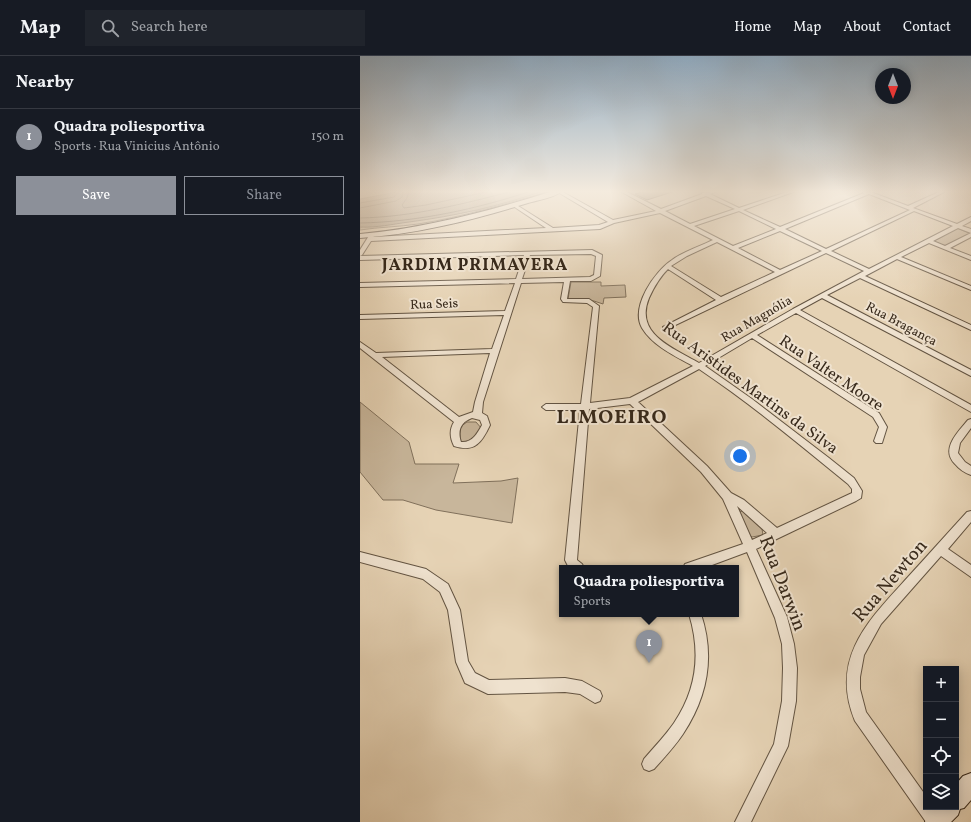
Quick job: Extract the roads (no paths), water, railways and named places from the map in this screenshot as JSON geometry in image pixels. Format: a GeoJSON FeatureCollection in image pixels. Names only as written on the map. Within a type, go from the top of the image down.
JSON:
{"type":"FeatureCollection","features":[{"type":"Feature","properties":{"kind":"main road"},"geometry":{"type":"LineString","coordinates":[[360,236],[388,236],[428,227]]}},
{"type":"Feature","properties":{"kind":"main road"},"geometry":{"type":"LineString","coordinates":[[959,797],[971,784]]}},
{"type":"Feature","properties":{"kind":"main road"},"geometry":{"type":"LineString","coordinates":[[935,822],[947,810]]}},
{"type":"Feature","properties":{"kind":"street"},"geometry":{"type":"LineString","coordinates":[[546,227],[551,230]]}},
{"type":"Feature","properties":{"kind":"street"},"geometry":{"type":"LineString","coordinates":[[388,236],[601,227]]}},
{"type":"Feature","properties":{"kind":"street"},"geometry":{"type":"LineString","coordinates":[[691,227],[779,272]]}},
{"type":"Feature","properties":{"kind":"street"},"geometry":{"type":"LineString","coordinates":[[778,227],[869,271]]}},
{"type":"Feature","properties":{"kind":"street"},"geometry":{"type":"LineString","coordinates":[[734,248],[784,227]]}},
{"type":"Feature","properties":{"kind":"street"},"geometry":{"type":"LineString","coordinates":[[665,328],[875,227]]}},
{"type":"Feature","properties":{"kind":"street","name":"Rua Magnólia"},"geometry":{"type":"LineString","coordinates":[[546,407],[585,407],[632,401],[699,366],[822,295],[955,227]]}},
{"type":"Feature","properties":{"kind":"street"},"geometry":{"type":"LineString","coordinates":[[958,227],[971,231]]}},
{"type":"Feature","properties":{"kind":"street"},"geometry":{"type":"LineString","coordinates":[[945,248],[971,235]]}},
{"type":"Feature","properties":{"kind":"street"},"geometry":{"type":"LineString","coordinates":[[360,254],[371,237]]}},
{"type":"Feature","properties":{"kind":"street","name":"Rua Aristides Martins da Silva"},"geometry":{"type":"LineString","coordinates":[[697,565],[750,546],[857,495],[856,487],[822,457],[772,418],[699,366],[683,358],[659,342],[646,329],[642,320],[642,311],[648,293],[667,266],[683,256],[718,240]]}},
{"type":"Feature","properties":{"kind":"street"},"geometry":{"type":"LineString","coordinates":[[929,241],[971,258]]}},
{"type":"Feature","properties":{"kind":"street"},"geometry":{"type":"LineString","coordinates":[[360,258],[592,252],[599,255],[597,276],[591,279],[360,285]]}},
{"type":"Feature","properties":{"kind":"street"},"geometry":{"type":"LineString","coordinates":[[477,415],[479,402],[495,351],[528,253]]}},
{"type":"Feature","properties":{"kind":"street"},"geometry":{"type":"LineString","coordinates":[[897,257],[971,288]]}},
{"type":"Feature","properties":{"kind":"street"},"geometry":{"type":"LineString","coordinates":[[667,266],[721,300]]}},
{"type":"Feature","properties":{"kind":"street"},"geometry":{"type":"LineString","coordinates":[[861,276],[971,328]]}},
{"type":"Feature","properties":{"kind":"street"},"geometry":{"type":"LineString","coordinates":[[567,280],[565,301],[589,301],[596,306],[571,560],[574,565]]}},
{"type":"Feature","properties":{"kind":"street","name":"Rua Bragança"},"geometry":{"type":"LineString","coordinates":[[822,295],[971,373]]}},
{"type":"Feature","properties":{"kind":"street"},"geometry":{"type":"LineString","coordinates":[[795,310],[971,409]]}},
{"type":"Feature","properties":{"kind":"street","name":"Rua Seis"},"geometry":{"type":"LineString","coordinates":[[360,317],[508,313]]}},
{"type":"Feature","properties":{"kind":"street","name":"Rua Valter Moore"},"geometry":{"type":"LineString","coordinates":[[752,335],[876,415],[883,427],[879,441]]}},
{"type":"Feature","properties":{"kind":"street"},"geometry":{"type":"LineString","coordinates":[[360,344],[459,421]]}},
{"type":"Feature","properties":{"kind":"street"},"geometry":{"type":"LineString","coordinates":[[376,355],[495,351]]}},
{"type":"Feature","properties":{"kind":"street","name":"Rua Darwin"},"geometry":{"type":"LineString","coordinates":[[632,401],[704,469],[727,496],[781,617],[788,644],[790,668],[789,702],[781,746],[743,822]]}},
{"type":"Feature","properties":{"kind":"street"},"geometry":{"type":"LineString","coordinates":[[477,415],[484,418],[486,425],[476,442],[463,451],[456,444],[454,436],[455,428],[459,421],[468,416],[477,415]]}},
{"type":"Feature","properties":{"kind":"street"},"geometry":{"type":"LineString","coordinates":[[971,422],[952,447],[953,453],[958,462],[971,471]]}},
{"type":"Feature","properties":{"kind":"street","name":"Rua Darwin"},"geometry":{"type":"LineString","coordinates":[[727,496],[740,503],[775,533]]}},
{"type":"Feature","properties":{"kind":"street","name":"Rua Newton"},"geometry":{"type":"LineString","coordinates":[[935,822],[860,716],[854,701],[852,683],[857,653],[865,636],[877,620],[971,515]]}},
{"type":"Feature","properties":{"kind":"street"},"geometry":{"type":"LineString","coordinates":[[940,550],[971,572]]}},
{"type":"Feature","properties":{"kind":"street"},"geometry":{"type":"LineString","coordinates":[[360,557],[426,574],[444,588],[454,610],[462,662],[470,678],[488,687],[565,685],[582,688],[595,696]]}},
{"type":"Feature","properties":{"kind":"street"},"geometry":{"type":"LineString","coordinates":[[649,764],[678,728],[696,696],[704,661],[703,642],[696,617]]}},
{"type":"Feature","properties":{"kind":"place","name":"Quadra poliesportiva"},"geometry":{"type":"Point","coordinates":[649,663]}},
{"type":"Feature","properties":{"kind":"district","name":"JARDIM PRIMAVERA"},"geometry":{"type":"Point","coordinates":[475,264]}},
{"type":"Feature","properties":{"kind":"district","name":"LIMOEIRO"},"geometry":{"type":"Point","coordinates":[612,416]}}]}
